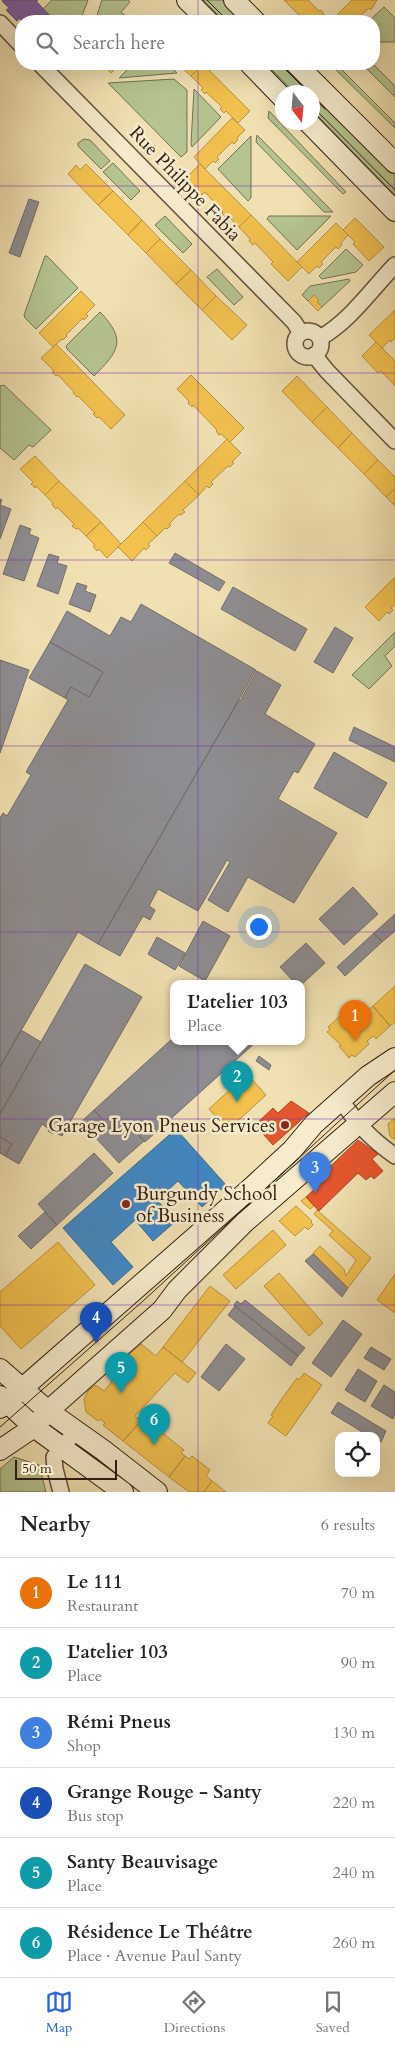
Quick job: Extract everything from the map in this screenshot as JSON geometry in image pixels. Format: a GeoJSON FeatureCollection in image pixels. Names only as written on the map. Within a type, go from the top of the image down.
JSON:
{"type":"FeatureCollection","features":[{"type":"Feature","properties":{"kind":"street"},"geometry":{"type":"LineString","coordinates":[[187,0],[202,15]]}},
{"type":"Feature","properties":{"kind":"street"},"geometry":{"type":"LineString","coordinates":[[234,0],[249,15]]}},
{"type":"Feature","properties":{"kind":"street"},"geometry":{"type":"LineString","coordinates":[[0,23],[15,39]]}},
{"type":"Feature","properties":{"kind":"street","name":"Rue Philippe Fabia"},"geometry":{"type":"LineString","coordinates":[[46,70],[294,322],[301,333]]}},
{"type":"Feature","properties":{"kind":"street"},"geometry":{"type":"LineString","coordinates":[[256,70],[275,90]]}},
{"type":"Feature","properties":{"kind":"street"},"geometry":{"type":"LineString","coordinates":[[302,70],[395,163]]}},
{"type":"Feature","properties":{"kind":"street"},"geometry":{"type":"LineString","coordinates":[[316,130],[395,211]]}},
{"type":"Feature","properties":{"kind":"street"},"geometry":{"type":"LineString","coordinates":[[320,338],[340,324],[379,286],[395,265]]}},
{"type":"Feature","properties":{"kind":"street"},"geometry":{"type":"LineString","coordinates":[[313,332],[320,338],[321,346],[314,355],[306,357],[298,352],[296,340],[301,333],[313,332]]}},
{"type":"Feature","properties":{"kind":"street"},"geometry":{"type":"LineString","coordinates":[[314,355],[327,371],[395,441]]}},
{"type":"Feature","properties":{"kind":"street"},"geometry":{"type":"LineString","coordinates":[[124,1492],[2,1402],[21,1388],[252,1187],[368,1076],[395,1058]]}},
{"type":"Feature","properties":{"kind":"street"},"geometry":{"type":"LineString","coordinates":[[0,1450],[34,1427],[48,1411],[162,1310],[183,1284],[245,1222],[395,1092]]}},
{"type":"Feature","properties":{"kind":"street"},"geometry":{"type":"LineString","coordinates":[[341,1100],[358,1125],[395,1156]]}},
{"type":"Feature","properties":{"kind":"street"},"geometry":{"type":"LineString","coordinates":[[0,1369],[48,1411],[157,1492]]}},
{"type":"Feature","properties":{"kind":"street"},"geometry":{"type":"LineString","coordinates":[[61,1492],[54,1469],[54,1457],[76,1432]]}},
{"type":"Feature","properties":{"kind":"green space"},"geometry":{"type":"Polygon","coordinates":[[[52,0],[88,0],[82,15],[49,15],[43,9],[52,0]]]}},
{"type":"Feature","properties":{"kind":"green space"},"geometry":{"type":"Polygon","coordinates":[[[102,0],[128,0],[130,2],[121,12],[124,15],[97,15],[102,0]]]}},
{"type":"Feature","properties":{"kind":"green space"},"geometry":{"type":"Polygon","coordinates":[[[203,0],[222,0],[238,15],[218,15],[203,0]]]}},
{"type":"Feature","properties":{"kind":"green space"},"geometry":{"type":"Polygon","coordinates":[[[384,7],[395,18],[395,42],[380,42],[380,15],[375,15],[384,7]]]}},
{"type":"Feature","properties":{"kind":"green space"},"geometry":{"type":"Polygon","coordinates":[[[127,70],[174,70],[177,73],[119,78],[127,70]]]}},
{"type":"Feature","properties":{"kind":"green space"},"geometry":{"type":"Polygon","coordinates":[[[272,70],[291,70],[306,85],[287,85],[272,70]]]}},
{"type":"Feature","properties":{"kind":"green space"},"geometry":{"type":"Polygon","coordinates":[[[336,70],[342,70],[395,123],[395,128],[336,70]]]}},
{"type":"Feature","properties":{"kind":"green space"},"geometry":{"type":"Polygon","coordinates":[[[368,70],[379,70],[395,86],[395,97],[368,70]]]}},
{"type":"Feature","properties":{"kind":"green space"},"geometry":{"type":"Polygon","coordinates":[[[174,79],[187,90],[187,152],[181,157],[108,83],[174,79]]]}},
{"type":"Feature","properties":{"kind":"green space"},"geometry":{"type":"Polygon","coordinates":[[[194,89],[221,117],[192,147],[191,144],[194,89]]]}},
{"type":"Feature","properties":{"kind":"green space"},"geometry":{"type":"Polygon","coordinates":[[[320,99],[395,175],[395,195],[320,118],[320,99]]]}},
{"type":"Feature","properties":{"kind":"green space"},"geometry":{"type":"Polygon","coordinates":[[[269,111],[275,117],[275,125],[268,118],[269,111]]]}},
{"type":"Feature","properties":{"kind":"green space"},"geometry":{"type":"Polygon","coordinates":[[[280,130],[287,130],[346,192],[343,194],[280,130]]]}},
{"type":"Feature","properties":{"kind":"green space"},"geometry":{"type":"Polygon","coordinates":[[[257,135],[333,212],[324,212],[256,142],[257,135]]]}},
{"type":"Feature","properties":{"kind":"green space"},"geometry":{"type":"Polygon","coordinates":[[[251,136],[251,198],[248,201],[218,169],[251,136]]]}},
{"type":"Feature","properties":{"kind":"green space"},"geometry":{"type":"Polygon","coordinates":[[[84,139],[90,140],[110,161],[101,169],[78,146],[78,143],[84,139]]]}},
{"type":"Feature","properties":{"kind":"green space"},"geometry":{"type":"Polygon","coordinates":[[[113,163],[140,191],[131,200],[103,172],[113,163]]]}},
{"type":"Feature","properties":{"kind":"green space"},"geometry":{"type":"Polygon","coordinates":[[[165,216],[192,244],[183,253],[155,225],[165,216]]]}},
{"type":"Feature","properties":{"kind":"green space"},"geometry":{"type":"Polygon","coordinates":[[[269,216],[331,216],[297,250],[267,219],[269,216]]]}},
{"type":"Feature","properties":{"kind":"green space"},"geometry":{"type":"Polygon","coordinates":[[[346,249],[363,265],[356,272],[322,279],[319,276],[346,249]]]}},
{"type":"Feature","properties":{"kind":"green space"},"geometry":{"type":"Polygon","coordinates":[[[45,256],[78,288],[36,329],[24,315],[45,256]]]}},
{"type":"Feature","properties":{"kind":"green space"},"geometry":{"type":"Polygon","coordinates":[[[217,269],[243,297],[234,305],[207,277],[217,269]]]}},
{"type":"Feature","properties":{"kind":"green space"},"geometry":{"type":"Polygon","coordinates":[[[349,279],[350,281],[322,307],[314,295],[308,301],[302,295],[310,286],[349,279]]]}},
{"type":"Feature","properties":{"kind":"green space"},"geometry":{"type":"Polygon","coordinates":[[[100,312],[109,322],[117,338],[114,352],[94,376],[66,346],[100,312]]]}},
{"type":"Feature","properties":{"kind":"green space"},"geometry":{"type":"Polygon","coordinates":[[[4,385],[51,430],[33,447],[29,445],[14,460],[0,448],[0,386],[4,385]]]}},
{"type":"Feature","properties":{"kind":"green space"},"geometry":{"type":"Polygon","coordinates":[[[395,632],[395,646],[385,656],[392,666],[369,689],[352,675],[395,632]]]}},
{"type":"Feature","properties":{"kind":"green space"},"geometry":{"type":"Polygon","coordinates":[[[14,1457],[39,1465],[46,1492],[0,1492],[0,1469],[14,1457]]]}},
{"type":"Feature","properties":{"kind":"building: Homes"},"geometry":{"type":"Polygon","coordinates":[[[284,0],[308,0],[325,15],[299,15],[284,0]]]}},
{"type":"Feature","properties":{"kind":"building: Homes"},"geometry":{"type":"Polygon","coordinates":[[[352,0],[377,0],[371,10],[369,8],[361,15],[337,15],[352,0]]]}},
{"type":"Feature","properties":{"kind":"building: Homes"},"geometry":{"type":"Polygon","coordinates":[[[184,70],[197,70],[191,76],[184,70]]]}},
{"type":"Feature","properties":{"kind":"building: Homes"},"geometry":{"type":"Polygon","coordinates":[[[197,70],[209,70],[250,111],[238,123],[226,111],[224,113],[220,109],[222,107],[206,92],[205,94],[201,90],[203,88],[191,76],[197,70]]]}},
{"type":"Feature","properties":{"kind":"building: Homes"},"geometry":{"type":"Polygon","coordinates":[[[232,118],[245,130],[234,144],[232,142],[217,157],[219,159],[215,163],[213,161],[205,169],[194,157],[232,118]]]}},
{"type":"Feature","properties":{"kind":"building: Homes"},"geometry":{"type":"Polygon","coordinates":[[[86,164],[113,191],[98,205],[68,174],[76,165],[80,170],[86,164]]]}},
{"type":"Feature","properties":{"kind":"building: Homes"},"geometry":{"type":"Polygon","coordinates":[[[200,164],[251,215],[239,227],[228,216],[226,218],[205,192],[202,195],[186,178],[200,164]]]}},
{"type":"Feature","properties":{"kind":"building: Homes"},"geometry":{"type":"Polygon","coordinates":[[[113,191],[142,220],[128,235],[98,205],[113,191]]]}},
{"type":"Feature","properties":{"kind":"building: Homes"},"geometry":{"type":"Polygon","coordinates":[[[251,215],[302,267],[288,281],[271,264],[273,262],[255,243],[253,245],[249,241],[250,239],[239,227],[251,215]]]}},
{"type":"Feature","properties":{"kind":"building: Homes"},"geometry":{"type":"Polygon","coordinates":[[[355,218],[384,247],[369,261],[343,230],[355,218]]]}},
{"type":"Feature","properties":{"kind":"building: Homes"},"geometry":{"type":"Polygon","coordinates":[[[142,220],[160,239],[146,253],[128,235],[142,220]]]}},
{"type":"Feature","properties":{"kind":"building: Homes"},"geometry":{"type":"Polygon","coordinates":[[[336,223],[348,235],[338,249],[336,247],[321,262],[323,264],[319,268],[317,266],[309,274],[297,262],[336,223]]]}},
{"type":"Feature","properties":{"kind":"building: Homes"},"geometry":{"type":"Polygon","coordinates":[[[160,239],[191,270],[176,284],[146,253],[160,239]]]}},
{"type":"Feature","properties":{"kind":"building: Homes"},"geometry":{"type":"Polygon","coordinates":[[[191,270],[216,296],[202,310],[176,284],[191,270]]]}},
{"type":"Feature","properties":{"kind":"building: Homes"},"geometry":{"type":"Polygon","coordinates":[[[81,291],[95,305],[86,314],[88,316],[84,320],[83,318],[63,340],[53,347],[39,333],[81,291]]]}},
{"type":"Feature","properties":{"kind":"building: Homes"},"geometry":{"type":"Polygon","coordinates":[[[314,295],[322,307],[318,311],[308,301],[314,295]]]}},
{"type":"Feature","properties":{"kind":"building: Homes"},"geometry":{"type":"Polygon","coordinates":[[[216,296],[247,325],[232,340],[202,310],[216,296]]]}},
{"type":"Feature","properties":{"kind":"building: Homes"},"geometry":{"type":"Polygon","coordinates":[[[395,310],[395,338],[382,348],[369,335],[395,310]]]}},
{"type":"Feature","properties":{"kind":"building: Homes"},"geometry":{"type":"Polygon","coordinates":[[[376,342],[395,361],[395,386],[381,371],[378,373],[362,356],[376,342]]]}},
{"type":"Feature","properties":{"kind":"building: Homes"},"geometry":{"type":"Polygon","coordinates":[[[56,344],[125,415],[111,429],[99,417],[97,418],[93,414],[95,413],[73,393],[58,375],[56,376],[52,372],[54,371],[41,358],[56,344]]]}},
{"type":"Feature","properties":{"kind":"building: Homes"},"geometry":{"type":"Polygon","coordinates":[[[191,375],[244,428],[230,442],[221,434],[219,435],[217,430],[193,405],[192,407],[188,403],[189,401],[177,389],[191,375]]]}},
{"type":"Feature","properties":{"kind":"building: Homes"},"geometry":{"type":"Polygon","coordinates":[[[297,376],[327,407],[312,422],[282,391],[297,376]]]}},
{"type":"Feature","properties":{"kind":"building: Homes"},"geometry":{"type":"Polygon","coordinates":[[[327,407],[352,433],[338,448],[312,422],[327,407]]]}},
{"type":"Feature","properties":{"kind":"building: Homes"},"geometry":{"type":"Polygon","coordinates":[[[352,433],[378,460],[364,474],[338,448],[352,433]]]}},
{"type":"Feature","properties":{"kind":"building: Homes"},"geometry":{"type":"Polygon","coordinates":[[[227,439],[241,453],[232,462],[234,463],[230,467],[228,466],[211,482],[213,484],[209,488],[207,486],[199,495],[185,481],[227,439]]]}},
{"type":"Feature","properties":{"kind":"building: Homes"},"geometry":{"type":"Polygon","coordinates":[[[35,456],[59,481],[45,495],[36,486],[35,488],[31,484],[33,482],[20,469],[35,456]]]}},
{"type":"Feature","properties":{"kind":"building: Homes"},"geometry":{"type":"Polygon","coordinates":[[[378,460],[395,477],[395,488],[386,497],[364,474],[378,460]]]}},
{"type":"Feature","properties":{"kind":"building: Homes"},"geometry":{"type":"Polygon","coordinates":[[[59,481],[101,522],[86,536],[78,528],[76,529],[72,526],[74,524],[57,507],[56,509],[52,505],[53,503],[45,495],[59,481]]]}},
{"type":"Feature","properties":{"kind":"building: Homes"},"geometry":{"type":"Polygon","coordinates":[[[185,481],[199,495],[183,510],[185,512],[181,515],[179,514],[169,524],[171,525],[167,529],[165,528],[157,536],[143,522],[185,481]]]}},
{"type":"Feature","properties":{"kind":"building: Homes"},"geometry":{"type":"Polygon","coordinates":[[[395,488],[395,506],[386,497],[395,488]]]}},
{"type":"Feature","properties":{"kind":"building: Homes"},"geometry":{"type":"Polygon","coordinates":[[[101,522],[121,544],[107,558],[99,549],[97,551],[93,546],[95,545],[86,536],[101,522]]]}},
{"type":"Feature","properties":{"kind":"building: Homes"},"geometry":{"type":"Polygon","coordinates":[[[143,522],[157,536],[148,544],[150,546],[146,550],[144,548],[132,561],[118,547],[143,522]]]}},
{"type":"Feature","properties":{"kind":"building: Homes"},"geometry":{"type":"Polygon","coordinates":[[[395,577],[395,604],[391,608],[393,610],[389,614],[387,612],[379,621],[365,607],[395,577]]]}},
{"type":"Feature","properties":{"kind":"building: Homes"},"geometry":{"type":"Polygon","coordinates":[[[395,986],[395,1022],[390,1026],[373,1006],[395,986]]]}},
{"type":"Feature","properties":{"kind":"building: Homes"},"geometry":{"type":"Polygon","coordinates":[[[357,1005],[365,1013],[373,1006],[390,1026],[376,1039],[373,1036],[367,1041],[369,1044],[355,1057],[352,1055],[349,1058],[339,1046],[341,1045],[327,1032],[330,1029],[328,1027],[342,1014],[344,1017],[357,1005]]]}},
{"type":"Feature","properties":{"kind":"building: Homes"},"geometry":{"type":"Polygon","coordinates":[[[247,1074],[266,1095],[228,1130],[209,1109],[247,1074]]]}},
{"type":"Feature","properties":{"kind":"building: Homes"},"geometry":{"type":"Polygon","coordinates":[[[395,1118],[395,1140],[390,1136],[388,1124],[395,1118]]]}},
{"type":"Feature","properties":{"kind":"building: Homes"},"geometry":{"type":"Polygon","coordinates":[[[306,1197],[314,1206],[310,1209],[301,1201],[306,1197]]]}},
{"type":"Feature","properties":{"kind":"building: Homes"},"geometry":{"type":"Polygon","coordinates":[[[296,1206],[312,1221],[313,1225],[308,1230],[305,1227],[295,1236],[279,1221],[296,1206]]]}},
{"type":"Feature","properties":{"kind":"building: Homes"},"geometry":{"type":"Polygon","coordinates":[[[317,1210],[371,1258],[348,1288],[313,1253],[320,1246],[344,1269],[346,1276],[356,1260],[329,1235],[333,1231],[314,1214],[317,1210]]]}},
{"type":"Feature","properties":{"kind":"building: Homes"},"geometry":{"type":"Polygon","coordinates":[[[273,1230],[286,1245],[236,1289],[223,1275],[273,1230]]]}},
{"type":"Feature","properties":{"kind":"building: Homes"},"geometry":{"type":"Polygon","coordinates":[[[58,1242],[95,1285],[21,1349],[0,1326],[0,1292],[58,1242]]]}},
{"type":"Feature","properties":{"kind":"building: Homes"},"geometry":{"type":"Polygon","coordinates":[[[279,1273],[323,1323],[309,1336],[264,1286],[279,1273]]]}},
{"type":"Feature","properties":{"kind":"building: Homes"},"geometry":{"type":"Polygon","coordinates":[[[395,1274],[395,1313],[377,1300],[395,1274]]]}},
{"type":"Feature","properties":{"kind":"building: Homes"},"geometry":{"type":"Polygon","coordinates":[[[210,1286],[230,1301],[182,1362],[163,1347],[210,1286]]]}},
{"type":"Feature","properties":{"kind":"building: Homes"},"geometry":{"type":"Polygon","coordinates":[[[141,1344],[156,1356],[163,1347],[196,1373],[188,1383],[175,1373],[135,1416],[141,1421],[123,1441],[103,1425],[105,1423],[100,1419],[98,1421],[86,1412],[84,1399],[88,1391],[95,1385],[104,1391],[123,1368],[118,1364],[141,1344]]]}},
{"type":"Feature","properties":{"kind":"building: Homes"},"geometry":{"type":"Polygon","coordinates":[[[304,1373],[322,1385],[286,1436],[268,1423],[281,1400],[297,1378],[299,1380],[304,1373]]]}},
{"type":"Feature","properties":{"kind":"building: Homes"},"geometry":{"type":"Polygon","coordinates":[[[141,1421],[152,1434],[156,1428],[184,1450],[181,1453],[185,1456],[169,1477],[123,1441],[141,1421]]]}},
{"type":"Feature","properties":{"kind":"building: Homes"},"geometry":{"type":"Polygon","coordinates":[[[185,1456],[189,1459],[192,1456],[210,1470],[206,1476],[212,1481],[204,1492],[189,1492],[169,1477],[185,1456]]]}},
{"type":"Feature","properties":{"kind":"building: Homes"},"geometry":{"type":"Polygon","coordinates":[[[212,1481],[216,1484],[226,1492],[204,1492],[212,1481]]]}},
{"type":"Feature","properties":{"kind":"building: Shops"},"geometry":{"type":"Polygon","coordinates":[[[291,1101],[309,1113],[273,1145],[255,1125],[273,1108],[278,1113],[291,1101]]]}},
{"type":"Feature","properties":{"kind":"building: Shops"},"geometry":{"type":"Polygon","coordinates":[[[358,1140],[378,1154],[372,1159],[383,1171],[374,1179],[371,1176],[366,1180],[358,1173],[319,1211],[306,1197],[317,1187],[313,1183],[358,1140]]]}},
{"type":"Feature","properties":{"kind":"building: Offices"},"geometry":{"type":"Polygon","coordinates":[[[38,0],[36,1],[49,15],[15,15],[15,19],[6,10],[9,8],[2,1],[38,0]]]}},
{"type":"Feature","properties":{"kind":"building: Schools","name":"Burgundy School of Business"},"geometry":{"type":"Polygon","coordinates":[[[176,1129],[226,1185],[202,1207],[178,1181],[157,1200],[176,1221],[153,1241],[135,1220],[111,1242],[133,1267],[113,1285],[63,1228],[176,1129]]]}},
{"type":"Feature","properties":{"kind":"building: Industry"},"geometry":{"type":"Polygon","coordinates":[[[29,199],[39,202],[20,257],[9,253],[29,199]]]}},
{"type":"Feature","properties":{"kind":"building: Industry"},"geometry":{"type":"Polygon","coordinates":[[[0,505],[11,509],[0,539],[0,505]]]}},
{"type":"Feature","properties":{"kind":"building: Industry"},"geometry":{"type":"Polygon","coordinates":[[[20,525],[31,529],[29,534],[39,538],[24,581],[3,574],[20,525]]]}},
{"type":"Feature","properties":{"kind":"building: Industry"},"geometry":{"type":"Polygon","coordinates":[[[175,553],[225,582],[219,591],[169,563],[175,553]]]}},
{"type":"Feature","properties":{"kind":"building: Industry"},"geometry":{"type":"Polygon","coordinates":[[[49,554],[59,557],[57,563],[67,566],[58,594],[37,586],[49,554]]]}},
{"type":"Feature","properties":{"kind":"building: Industry"},"geometry":{"type":"Polygon","coordinates":[[[77,583],[87,586],[85,591],[96,595],[90,612],[69,604],[77,583]]]}},
{"type":"Feature","properties":{"kind":"building: Industry"},"geometry":{"type":"Polygon","coordinates":[[[233,587],[307,629],[295,651],[221,609],[233,587]]]}},
{"type":"Feature","properties":{"kind":"building: Industry"},"geometry":{"type":"Polygon","coordinates":[[[141,604],[256,670],[98,944],[78,932],[0,1067],[0,818],[3,813],[7,816],[31,775],[26,772],[68,700],[65,698],[71,687],[89,697],[103,672],[50,642],[67,611],[110,636],[121,617],[131,622],[141,604]]]}},
{"type":"Feature","properties":{"kind":"building: Industry"},"geometry":{"type":"Polygon","coordinates":[[[335,627],[353,638],[333,673],[314,662],[335,627]]]}},
{"type":"Feature","properties":{"kind":"building: Industry"},"geometry":{"type":"Polygon","coordinates":[[[50,642],[103,672],[89,697],[71,687],[65,698],[29,678],[50,642]]]}},
{"type":"Feature","properties":{"kind":"building: Industry"},"geometry":{"type":"Polygon","coordinates":[[[0,660],[29,670],[0,753],[0,660]]]}},
{"type":"Feature","properties":{"kind":"building: Industry"},"geometry":{"type":"Polygon","coordinates":[[[257,671],[281,685],[265,714],[315,744],[298,773],[294,771],[278,799],[337,833],[294,903],[248,877],[228,912],[208,900],[230,862],[227,860],[198,911],[158,889],[149,906],[155,910],[150,920],[143,916],[120,956],[98,944],[257,671]]]}},
{"type":"Feature","properties":{"kind":"building: Industry"},"geometry":{"type":"Polygon","coordinates":[[[354,727],[395,747],[395,762],[349,740],[354,727]]]}},
{"type":"Feature","properties":{"kind":"building: Industry"},"geometry":{"type":"Polygon","coordinates":[[[334,752],[387,783],[367,818],[314,788],[334,752]]]}},
{"type":"Feature","properties":{"kind":"building: Industry"},"geometry":{"type":"Polygon","coordinates":[[[353,887],[378,914],[344,945],[319,919],[353,887]]]}},
{"type":"Feature","properties":{"kind":"building: Industry"},"geometry":{"type":"Polygon","coordinates":[[[395,914],[395,931],[382,942],[374,933],[395,914]]]}},
{"type":"Feature","properties":{"kind":"building: Industry"},"geometry":{"type":"Polygon","coordinates":[[[203,921],[230,936],[206,980],[179,966],[203,921]]]}},
{"type":"Feature","properties":{"kind":"building: Industry"},"geometry":{"type":"Polygon","coordinates":[[[374,933],[382,942],[345,976],[337,967],[374,933]]]}},
{"type":"Feature","properties":{"kind":"building: Industry"},"geometry":{"type":"Polygon","coordinates":[[[157,937],[185,953],[175,970],[148,954],[157,937]]]}},
{"type":"Feature","properties":{"kind":"building: Industry"},"geometry":{"type":"Polygon","coordinates":[[[306,943],[325,963],[305,981],[292,980],[280,967],[306,943]]]}},
{"type":"Feature","properties":{"kind":"building: Industry"},"geometry":{"type":"Polygon","coordinates":[[[85,964],[142,997],[62,1136],[48,1131],[49,1129],[42,1124],[19,1164],[5,1156],[12,1144],[0,1137],[0,1114],[85,964]]]}},
{"type":"Feature","properties":{"kind":"building: Industry"},"geometry":{"type":"Polygon","coordinates":[[[21,1030],[41,1042],[0,1114],[0,1067],[21,1030]]]}},
{"type":"Feature","properties":{"kind":"building: Industry"},"geometry":{"type":"Polygon","coordinates":[[[170,1041],[170,1045],[253,1045],[145,1142],[127,1122],[114,1133],[94,1110],[170,1041]]]}},
{"type":"Feature","properties":{"kind":"building: Industry"},"geometry":{"type":"Polygon","coordinates":[[[259,1056],[271,1065],[269,1070],[256,1061],[259,1056]]]}},
{"type":"Feature","properties":{"kind":"building: Industry"},"geometry":{"type":"Polygon","coordinates":[[[94,1110],[114,1133],[127,1122],[144,1141],[119,1163],[81,1122],[94,1110]]]}},
{"type":"Feature","properties":{"kind":"building: Industry"},"geometry":{"type":"Polygon","coordinates":[[[0,1137],[12,1144],[5,1156],[0,1153],[0,1137]]]}},
{"type":"Feature","properties":{"kind":"building: Industry"},"geometry":{"type":"Polygon","coordinates":[[[94,1153],[113,1173],[57,1225],[38,1204],[94,1153]]]}},
{"type":"Feature","properties":{"kind":"building: Industry"},"geometry":{"type":"Polygon","coordinates":[[[45,1212],[57,1225],[31,1249],[18,1236],[45,1212]]]}},
{"type":"Feature","properties":{"kind":"building: Industry"},"geometry":{"type":"Polygon","coordinates":[[[313,1254],[348,1288],[342,1297],[305,1261],[313,1254]]]}},
{"type":"Feature","properties":{"kind":"building: Industry"},"geometry":{"type":"Polygon","coordinates":[[[245,1300],[305,1348],[298,1356],[234,1305],[237,1301],[241,1304],[245,1300]]]}},
{"type":"Feature","properties":{"kind":"building: Industry"},"geometry":{"type":"Polygon","coordinates":[[[235,1306],[298,1356],[291,1366],[228,1315],[235,1306]]]}},
{"type":"Feature","properties":{"kind":"building: Industry"},"geometry":{"type":"Polygon","coordinates":[[[343,1320],[362,1334],[331,1377],[312,1363],[343,1320]]]}},
{"type":"Feature","properties":{"kind":"building: Industry"},"geometry":{"type":"Polygon","coordinates":[[[226,1344],[245,1359],[219,1391],[201,1377],[226,1344]]]}},
{"type":"Feature","properties":{"kind":"building: Industry"},"geometry":{"type":"Polygon","coordinates":[[[371,1347],[391,1359],[384,1370],[364,1358],[371,1347]]]}},
{"type":"Feature","properties":{"kind":"building: Industry"},"geometry":{"type":"Polygon","coordinates":[[[358,1369],[377,1381],[365,1402],[345,1390],[358,1369]]]}},
{"type":"Feature","properties":{"kind":"building: Industry"},"geometry":{"type":"Polygon","coordinates":[[[384,1385],[395,1392],[395,1414],[393,1419],[371,1406],[384,1385]]]}},
{"type":"Feature","properties":{"kind":"building: Industry"},"geometry":{"type":"Polygon","coordinates":[[[338,1402],[386,1431],[381,1442],[380,1432],[362,1432],[331,1413],[338,1402]]]}},
{"type":"Feature","properties":{"kind":"tram line"},"geometry":{"type":"LineString","coordinates":[[207,0],[222,15]]}},
{"type":"Feature","properties":{"kind":"tram line"},"geometry":{"type":"LineString","coordinates":[[286,70],[301,85]]}},
{"type":"Feature","properties":{"kind":"tram line"},"geometry":{"type":"LineString","coordinates":[[320,104],[325,109]]}},
{"type":"Feature","properties":{"kind":"tram line"},"geometry":{"type":"LineString","coordinates":[[320,114],[395,190]]}},
{"type":"Feature","properties":{"kind":"tram line"},"geometry":{"type":"LineString","coordinates":[[0,1427],[143,1301],[395,1070]]}},
{"type":"Feature","properties":{"kind":"place","name":"Le 111"},"geometry":{"type":"Point","coordinates":[355,1041]}},
{"type":"Feature","properties":{"kind":"place","name":"L'atelier 103"},"geometry":{"type":"Point","coordinates":[237,1102]}},
{"type":"Feature","properties":{"kind":"place","name":"Garage Lyon Pneus Services"},"geometry":{"type":"Point","coordinates":[285,1125]}},
{"type":"Feature","properties":{"kind":"place","name":"Rémi Pneus"},"geometry":{"type":"Point","coordinates":[315,1193]}},
{"type":"Feature","properties":{"kind":"place","name":"Burgundy School of Business"},"geometry":{"type":"Point","coordinates":[126,1204]}},
{"type":"Feature","properties":{"kind":"place","name":"Grange Rouge - Santy"},"geometry":{"type":"Point","coordinates":[96,1343]}},
{"type":"Feature","properties":{"kind":"place","name":"Santy Beauvisage"},"geometry":{"type":"Point","coordinates":[121,1393]}},
{"type":"Feature","properties":{"kind":"place","name":"Résidence Le Théâtre"},"geometry":{"type":"Point","coordinates":[154,1445]}}]}
